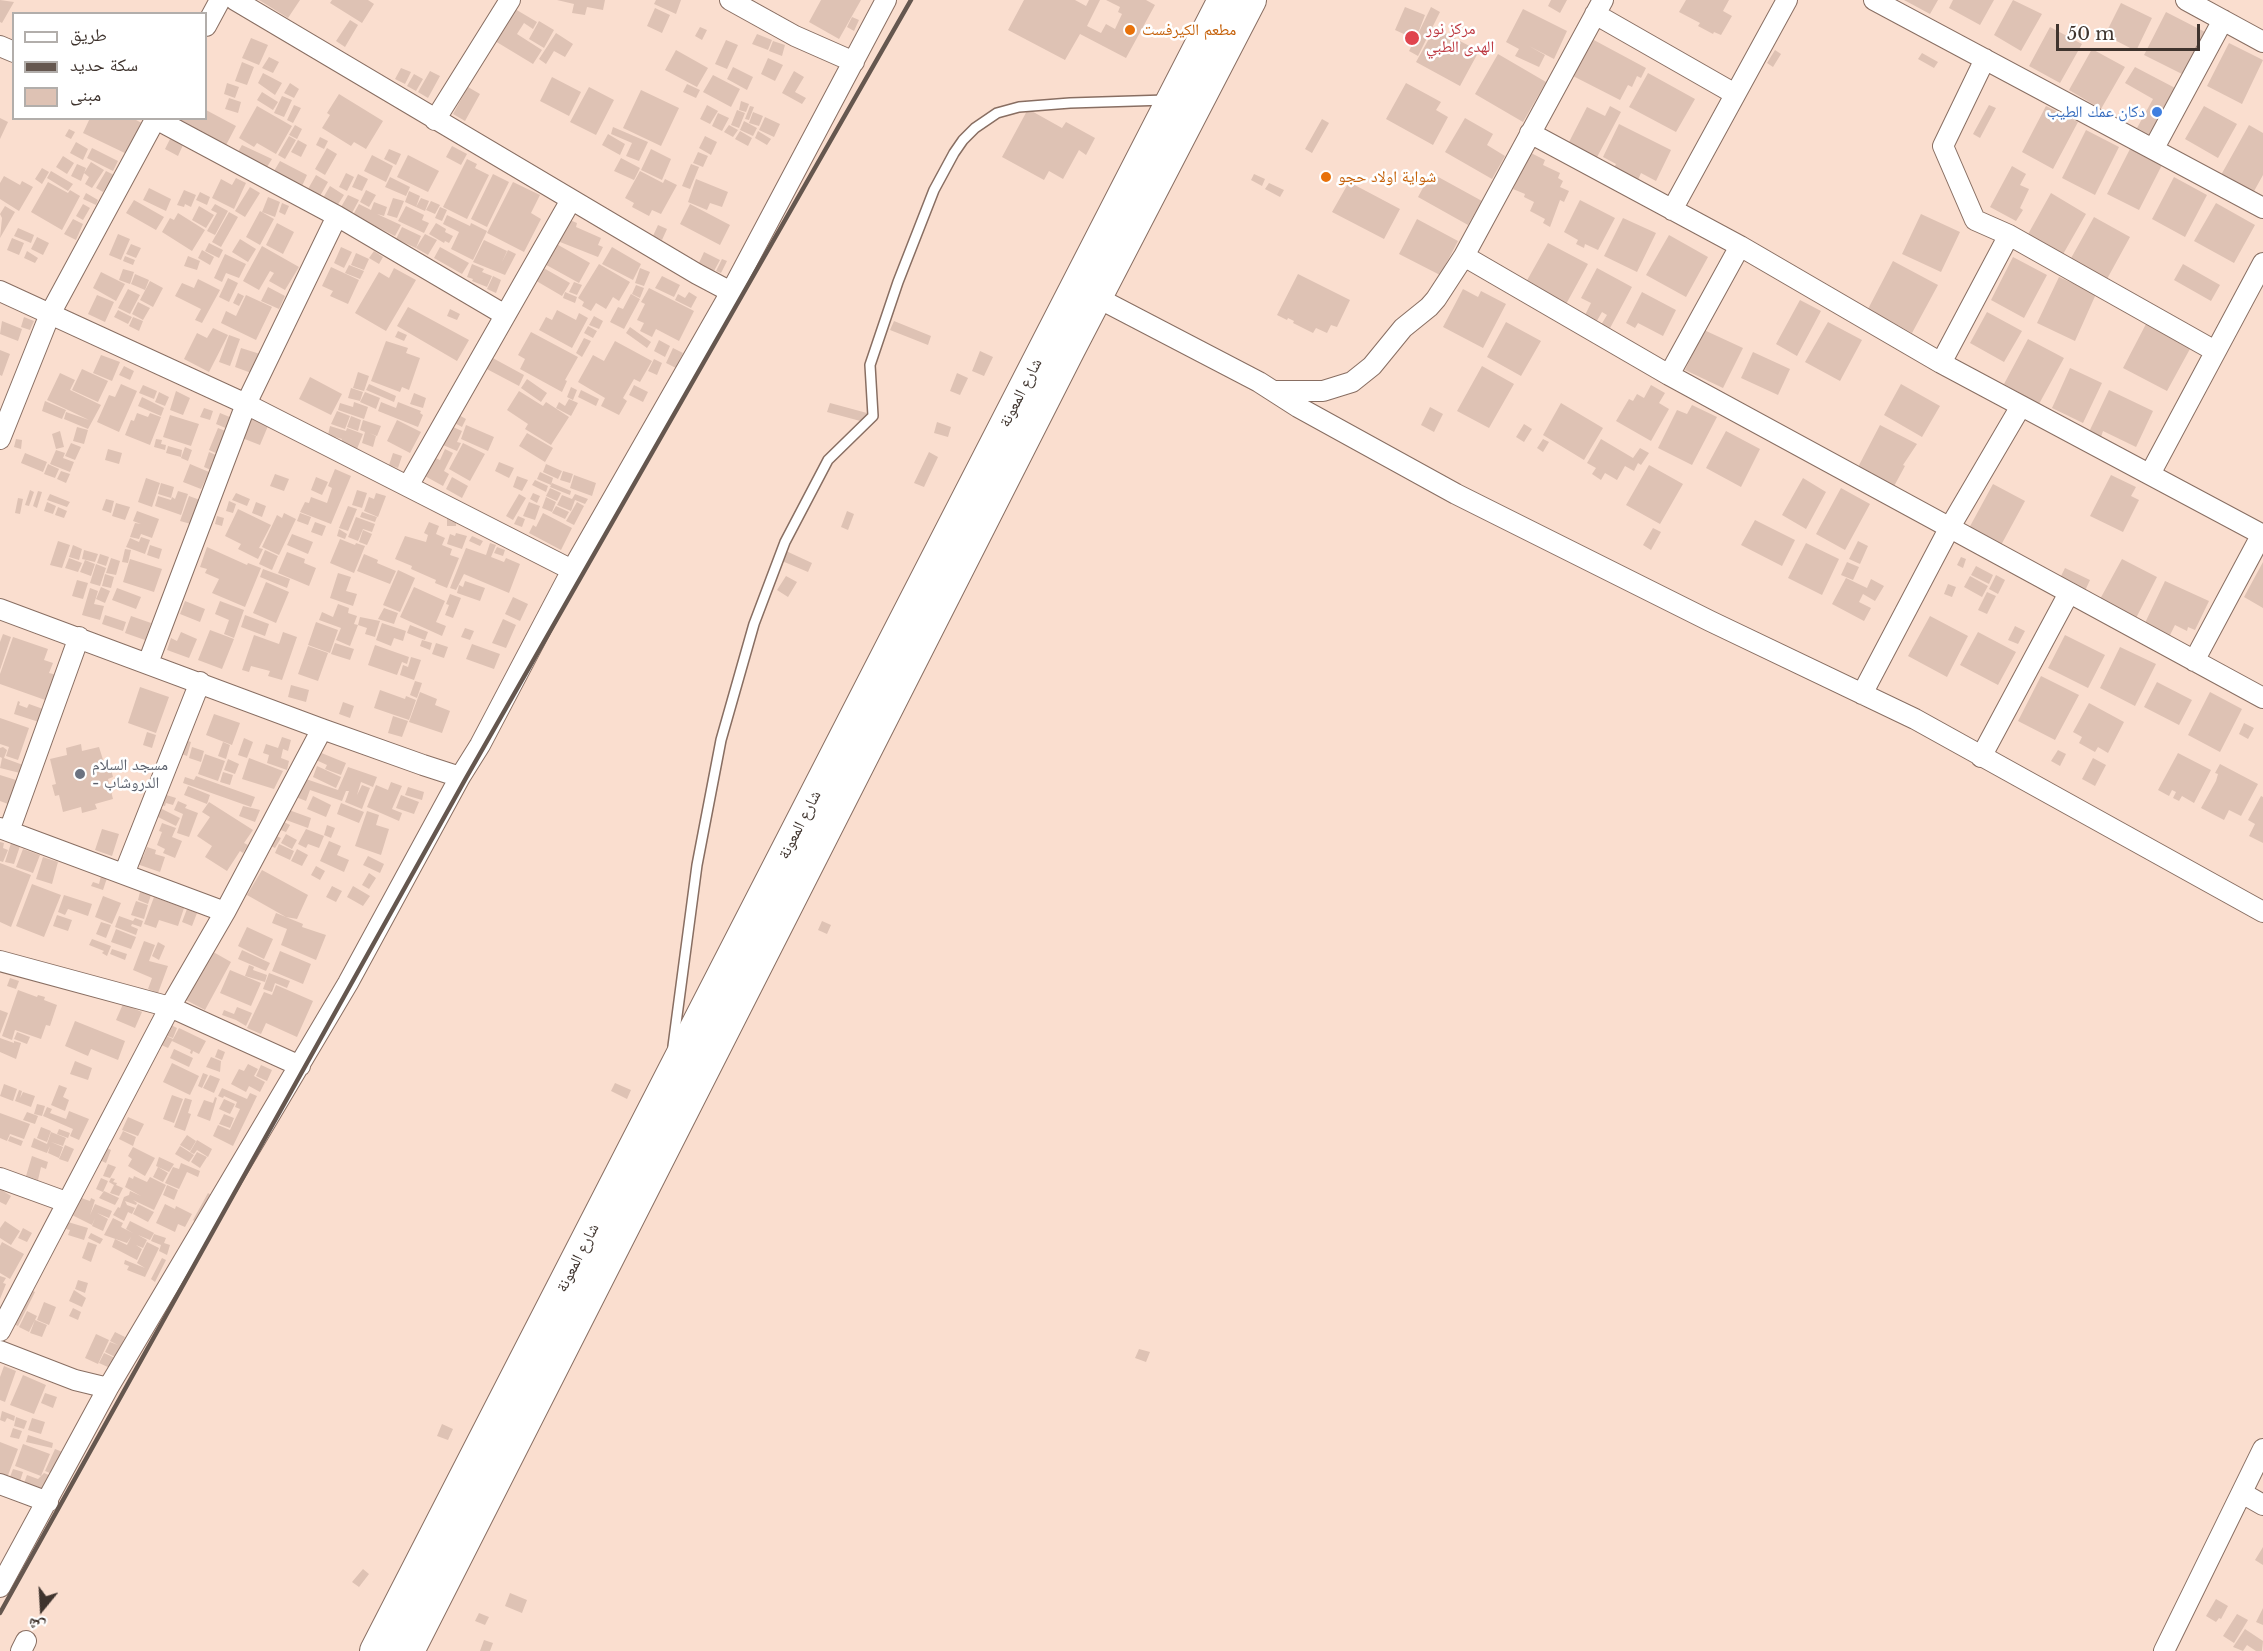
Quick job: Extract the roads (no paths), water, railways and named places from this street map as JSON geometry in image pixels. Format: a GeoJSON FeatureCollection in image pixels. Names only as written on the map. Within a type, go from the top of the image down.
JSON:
{"type":"FeatureCollection","features":[{"type":"Feature","properties":{"kind":"highway","name":"شارع المعونة"},"geometry":{"type":"LineString","coordinates":[[376,1651],[1224,0]]}},
{"type":"Feature","properties":{"kind":"highway","name":"شارع المعونة"},"geometry":{"type":"LineString","coordinates":[[408,1651],[1096,297],[1250,0]]}},
{"type":"Feature","properties":{"kind":"street"},"geometry":{"type":"LineString","coordinates":[[207,24],[220,0]]}},
{"type":"Feature","properties":{"kind":"street"},"geometry":{"type":"LineString","coordinates":[[235,0],[435,120],[731,292]]}},
{"type":"Feature","properties":{"kind":"street"},"geometry":{"type":"LineString","coordinates":[[435,120],[510,0]]}},
{"type":"Feature","properties":{"kind":"street"},"geometry":{"type":"LineString","coordinates":[[730,0],[795,36],[854,62]]}},
{"type":"Feature","properties":{"kind":"street"},"geometry":{"type":"LineString","coordinates":[[0,1587],[108,1388],[348,983],[460,777],[480,745],[572,570],[731,292],[886,0]]}},
{"type":"Feature","properties":{"kind":"street"},"geometry":{"type":"LineString","coordinates":[[1672,210],[1787,0]]}},
{"type":"Feature","properties":{"kind":"street"},"geometry":{"type":"LineString","coordinates":[[1874,0],[2263,208]]}},
{"type":"Feature","properties":{"kind":"street"},"geometry":{"type":"LineString","coordinates":[[2186,0],[2223,20],[2261,35]]}},
{"type":"Feature","properties":{"kind":"street"},"geometry":{"type":"LineString","coordinates":[[1277,392],[1309,393],[1335,389],[1362,376],[1404,328],[1429,307],[1464,256],[1599,7],[1735,94]]}},
{"type":"Feature","properties":{"kind":"street"},"geometry":{"type":"LineString","coordinates":[[2154,148],[2223,20]]}},
{"type":"Feature","properties":{"kind":"street"},"geometry":{"type":"LineString","coordinates":[[1985,59],[1943,146],[1975,220],[2009,235],[2215,351]]}},
{"type":"Feature","properties":{"kind":"street"},"geometry":{"type":"LineString","coordinates":[[0,439],[50,314],[154,120]]}},
{"type":"Feature","properties":{"kind":"street"},"geometry":{"type":"LineString","coordinates":[[157,120],[337,216],[505,315]]}},
{"type":"Feature","properties":{"kind":"street"},"geometry":{"type":"LineString","coordinates":[[1530,133],[1740,246],[1941,363],[2262,534],[2194,661]]}},
{"type":"Feature","properties":{"kind":"street"},"geometry":{"type":"LineString","coordinates":[[408,486],[571,200]]}},
{"type":"Feature","properties":{"kind":"street"},"geometry":{"type":"LineString","coordinates":[[148,663],[246,404],[337,216]]}},
{"type":"Feature","properties":{"kind":"street"},"geometry":{"type":"LineString","coordinates":[[1941,363],[2009,235]]}},
{"type":"Feature","properties":{"kind":"street"},"geometry":{"type":"LineString","coordinates":[[1669,375],[1740,246]]}},
{"type":"Feature","properties":{"kind":"street"},"geometry":{"type":"LineString","coordinates":[[1464,256],[1669,375],[2263,698]]}},
{"type":"Feature","properties":{"kind":"street"},"geometry":{"type":"LineString","coordinates":[[2150,474],[2263,263]]}},
{"type":"Feature","properties":{"kind":"street"},"geometry":{"type":"LineString","coordinates":[[0,291],[246,404],[572,570]]}},
{"type":"Feature","properties":{"kind":"street"},"geometry":{"type":"LineString","coordinates":[[1096,297],[1277,392],[1298,407],[1456,495],[1710,621],[1915,719],[2263,912]]}},
{"type":"Feature","properties":{"kind":"street"},"geometry":{"type":"LineString","coordinates":[[1863,694],[1950,527],[2021,406]]}},
{"type":"Feature","properties":{"kind":"street"},"geometry":{"type":"LineString","coordinates":[[1981,757],[2069,593]]}},
{"type":"Feature","properties":{"kind":"street"},"geometry":{"type":"LineString","coordinates":[[0,609],[322,729],[460,777]]}},
{"type":"Feature","properties":{"kind":"street"},"geometry":{"type":"LineString","coordinates":[[79,637],[4,830],[225,912]]}},
{"type":"Feature","properties":{"kind":"street"},"geometry":{"type":"LineString","coordinates":[[124,874],[200,682]]}},
{"type":"Feature","properties":{"kind":"street"},"geometry":{"type":"LineString","coordinates":[[0,1331],[170,1007],[225,912],[322,729]]}},
{"type":"Feature","properties":{"kind":"street"},"geometry":{"type":"LineString","coordinates":[[0,961],[170,1007],[300,1066]]}},
{"type":"Feature","properties":{"kind":"street"},"geometry":{"type":"LineString","coordinates":[[0,1178],[66,1202]]}},
{"type":"Feature","properties":{"kind":"street"},"geometry":{"type":"LineString","coordinates":[[0,1351],[75,1380],[108,1388]]}},
{"type":"Feature","properties":{"kind":"street"},"geometry":{"type":"LineString","coordinates":[[2164,1651],[2263,1449]]}},
{"type":"Feature","properties":{"kind":"street"},"geometry":{"type":"LineString","coordinates":[[0,1484],[48,1502]]}},
{"type":"Feature","properties":{"kind":"street"},"geometry":{"type":"LineString","coordinates":[[2242,1493],[2263,1506]]}},
{"type":"Feature","properties":{"kind":"lane"},"geometry":{"type":"LineString","coordinates":[[666,1088],[680,1005],[699,853],[721,740],[754,624],[785,542],[828,460],[873,416],[870,365],[898,282],[934,190],[963,140],[975,128],[998,113],[1019,107],[1070,103],[1172,100]]}},
{"type":"Feature","properties":{"kind":"railway"},"geometry":{"type":"LineString","coordinates":[[0,1613],[466,778],[911,0]]}},
{"type":"Feature","properties":{"kind":"place","name":"مطعم الكيرفست"},"geometry":{"type":"Point","coordinates":[1130,30]}},
{"type":"Feature","properties":{"kind":"place","name":"مركز نور الهدى الطبي"},"geometry":{"type":"Point","coordinates":[1412,38]}},
{"type":"Feature","properties":{"kind":"place","name":"دكان عمك الطيب"},"geometry":{"type":"Point","coordinates":[2157,112]}},
{"type":"Feature","properties":{"kind":"place","name":"شواية اولاد حجو"},"geometry":{"type":"Point","coordinates":[1326,177]}},
{"type":"Feature","properties":{"kind":"place","name":"مسجد السلام - الدروشاب"},"geometry":{"type":"Point","coordinates":[80,774]}}]}
